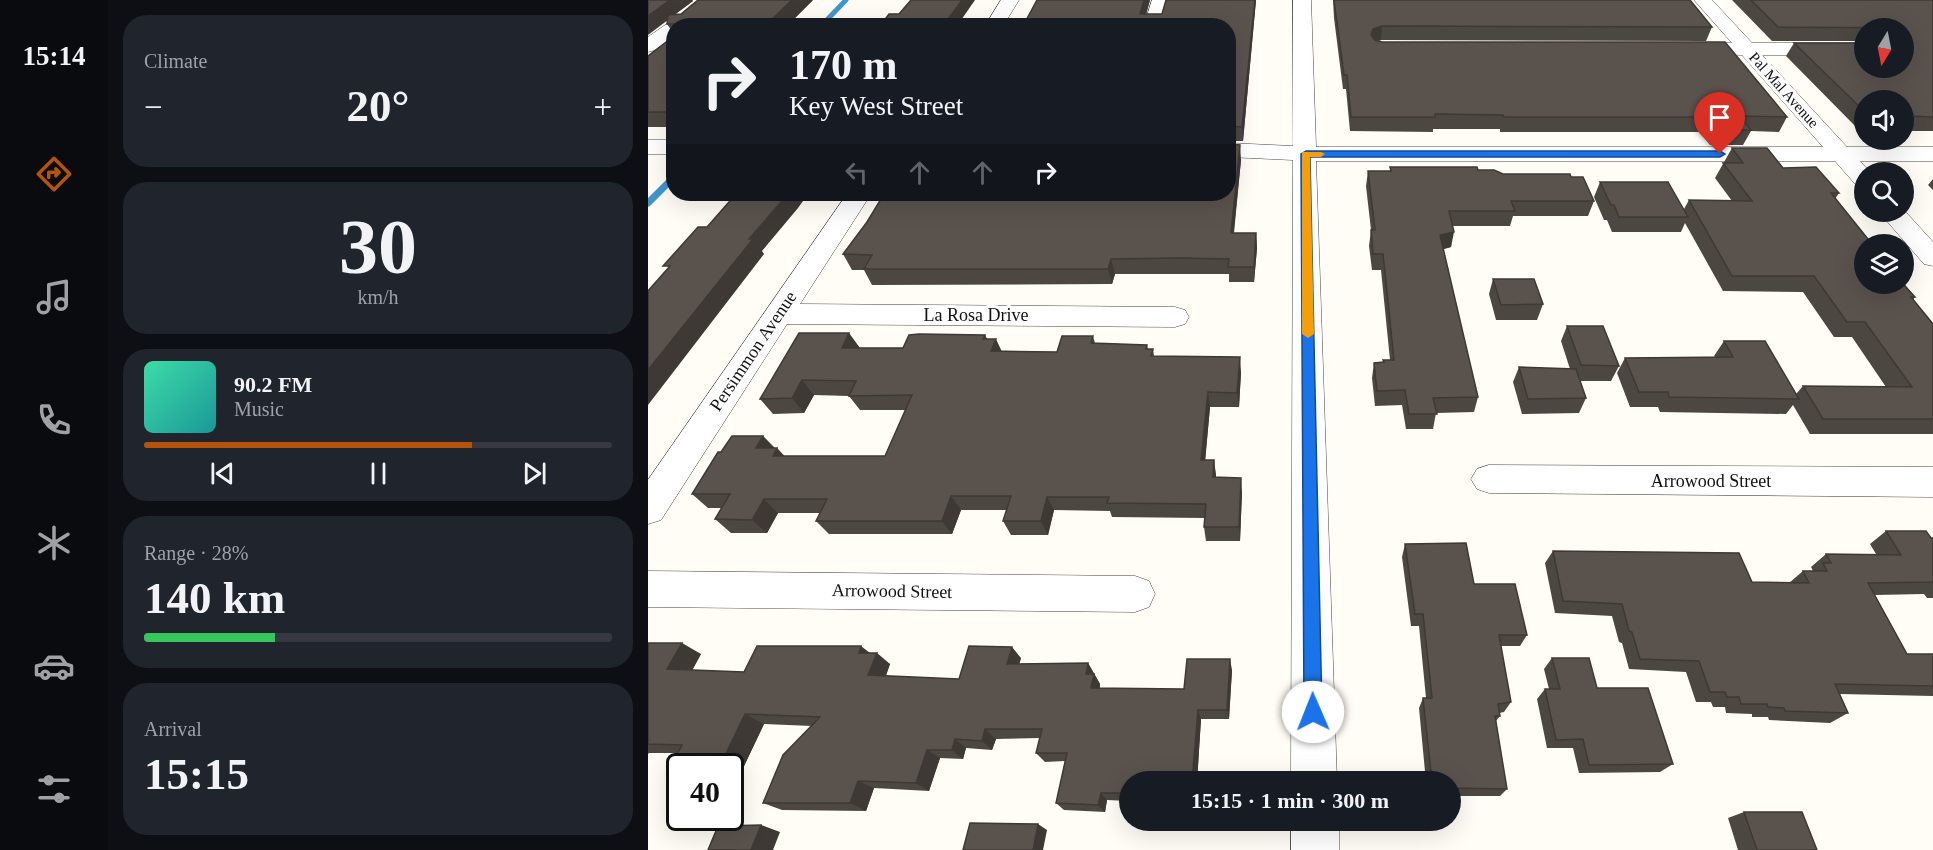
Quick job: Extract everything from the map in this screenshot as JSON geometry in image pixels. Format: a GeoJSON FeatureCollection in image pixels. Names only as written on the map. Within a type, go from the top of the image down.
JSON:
{"type":"FeatureCollection","features":[{"type":"Feature","properties":{"kind":"street"},"geometry":{"type":"LineString","coordinates":[[999,18],[1010,0]]}},
{"type":"Feature","properties":{"kind":"street"},"geometry":{"type":"LineString","coordinates":[[1155,18],[1161,0]]}},
{"type":"Feature","properties":{"kind":"street"},"geometry":{"type":"LineString","coordinates":[[1302,0],[1314,771]]}},
{"type":"Feature","properties":{"kind":"street","name":"Pal Mal Avenue"},"geometry":{"type":"LineString","coordinates":[[1703,0],[1854,169]]}},
{"type":"Feature","properties":{"kind":"street"},"geometry":{"type":"LineString","coordinates":[[648,46],[666,33]]}},
{"type":"Feature","properties":{"kind":"street"},"geometry":{"type":"LineString","coordinates":[[1666,49],[1854,49]]}},
{"type":"Feature","properties":{"kind":"street"},"geometry":{"type":"LineString","coordinates":[[648,147],[666,147]]}},
{"type":"Feature","properties":{"kind":"street"},"geometry":{"type":"LineString","coordinates":[[1236,150],[1306,154],[1933,154]]}},
{"type":"Feature","properties":{"kind":"street","name":"Persimmon Avenue"},"geometry":{"type":"LineString","coordinates":[[648,509],[854,201]]}},
{"type":"Feature","properties":{"kind":"street"},"geometry":{"type":"LineString","coordinates":[[1901,222],[1933,258]]}},
{"type":"Feature","properties":{"kind":"street","name":"La Rosa Drive"},"geometry":{"type":"LineString","coordinates":[[778,314],[1175,317]]}},
{"type":"Feature","properties":{"kind":"street","name":"Arrowood Street"},"geometry":{"type":"LineString","coordinates":[[1489,479],[1933,483]]}},
{"type":"Feature","properties":{"kind":"street","name":"Arrowood Street"},"geometry":{"type":"LineString","coordinates":[[648,589],[1135,594]]}},
{"type":"Feature","properties":{"kind":"street"},"geometry":{"type":"LineString","coordinates":[[1315,831],[1315,850]]}},
{"type":"Feature","properties":{"kind":"building"},"geometry":{"type":"Polygon","coordinates":[[[648,0],[670,0],[648,16],[648,0]]]}},
{"type":"Feature","properties":{"kind":"building"},"geometry":{"type":"Polygon","coordinates":[[[698,0],[792,0],[773,18],[668,18],[668,15],[681,14],[698,0]]]}},
{"type":"Feature","properties":{"kind":"building"},"geometry":{"type":"Polygon","coordinates":[[[911,0],[962,0],[949,18],[886,18],[889,14],[899,14],[911,0]]]}},
{"type":"Feature","properties":{"kind":"building"},"geometry":{"type":"Polygon","coordinates":[[[1037,0],[1144,0],[1140,14],[1162,14],[1166,0],[1255,0],[1242,127],[1236,127],[1236,18],[1027,18],[1037,0]]]}},
{"type":"Feature","properties":{"kind":"building"},"geometry":{"type":"Polygon","coordinates":[[[1334,0],[1690,0],[1712,27],[1382,26],[1373,29],[1371,35],[1375,40],[1382,42],[1725,42],[1787,117],[1740,116],[1751,130],[1717,130],[1707,117],[1504,117],[1503,115],[1435,114],[1435,117],[1351,117],[1347,75],[1344,75],[1334,0]]]}},
{"type":"Feature","properties":{"kind":"building"},"geometry":{"type":"Polygon","coordinates":[[[1751,0],[1933,0],[1933,117],[1914,116],[1914,90],[1854,90],[1854,101],[1794,43],[1854,43],[1854,78],[1914,78],[1914,18],[1854,18],[1854,28],[1778,27],[1751,0]]]}},
{"type":"Feature","properties":{"kind":"building"},"geometry":{"type":"Polygon","coordinates":[[[666,42],[666,112],[648,112],[648,56],[666,42]]]}},
{"type":"Feature","properties":{"kind":"building"},"geometry":{"type":"Polygon","coordinates":[[[1236,145],[1240,145],[1236,184],[1236,145]]]}},
{"type":"Feature","properties":{"kind":"building"},"geometry":{"type":"Polygon","coordinates":[[[1732,148],[1767,148],[1783,168],[1816,167],[1839,193],[1831,193],[1864,234],[1854,234],[1854,294],[1912,294],[1915,297],[1911,297],[1933,324],[1933,419],[1823,419],[1803,386],[1912,387],[1865,322],[1847,322],[1814,276],[1732,276],[1689,200],[1752,201],[1723,163],[1743,163],[1732,148]]]}},
{"type":"Feature","properties":{"kind":"building"},"geometry":{"type":"Polygon","coordinates":[[[1390,167],[1477,167],[1478,170],[1494,170],[1503,174],[1570,174],[1571,177],[1583,177],[1594,201],[1511,201],[1515,211],[1449,211],[1454,232],[1440,235],[1478,397],[1433,398],[1437,414],[1409,414],[1405,390],[1377,391],[1374,363],[1394,360],[1383,254],[1373,254],[1371,230],[1375,230],[1368,171],[1391,171],[1390,167]]]}},
{"type":"Feature","properties":{"kind":"building"},"geometry":{"type":"Polygon","coordinates":[[[1600,182],[1668,182],[1688,217],[1619,217],[1600,182]]]}},
{"type":"Feature","properties":{"kind":"building"},"geometry":{"type":"Polygon","coordinates":[[[730,201],[782,201],[749,239],[753,239],[648,370],[648,291],[670,266],[663,266],[698,227],[707,227],[730,201]]]}},
{"type":"Feature","properties":{"kind":"building"},"geometry":{"type":"Polygon","coordinates":[[[880,201],[1234,201],[1231,233],[1256,233],[1254,267],[1228,267],[1229,259],[1180,258],[1111,259],[1108,269],[864,269],[872,255],[843,254],[880,201]]]}},
{"type":"Feature","properties":{"kind":"building"},"geometry":{"type":"Polygon","coordinates":[[[1493,279],[1534,279],[1543,304],[1501,305],[1493,279]]]}},
{"type":"Feature","properties":{"kind":"building"},"geometry":{"type":"Polygon","coordinates":[[[1567,326],[1603,326],[1619,366],[1581,365],[1567,326]]]}},
{"type":"Feature","properties":{"kind":"building"},"geometry":{"type":"Polygon","coordinates":[[[799,333],[849,333],[842,348],[903,348],[909,335],[919,334],[985,335],[983,339],[996,339],[991,351],[1057,352],[1062,336],[1093,336],[1091,343],[1147,345],[1146,349],[1153,349],[1151,356],[1240,357],[1237,393],[1208,392],[1201,460],[1214,460],[1213,477],[1241,478],[1239,527],[1204,527],[1206,504],[1107,503],[1109,497],[1047,497],[1041,521],[1003,521],[1011,496],[951,496],[942,521],[816,521],[827,499],[764,499],[752,520],[715,519],[730,494],[692,494],[718,452],[721,452],[732,436],[763,436],[756,448],[777,448],[773,456],[885,456],[912,395],[849,396],[856,381],[802,380],[792,398],[760,399],[799,333]]]}},
{"type":"Feature","properties":{"kind":"building"},"geometry":{"type":"Polygon","coordinates":[[[1724,341],[1765,341],[1799,399],[1669,397],[1668,392],[1639,392],[1625,358],[1733,357],[1724,341]]]}},
{"type":"Feature","properties":{"kind":"building"},"geometry":{"type":"Polygon","coordinates":[[[1519,367],[1576,369],[1586,398],[1528,399],[1519,367]]]}},
{"type":"Feature","properties":{"kind":"building"},"geometry":{"type":"Polygon","coordinates":[[[1886,531],[1926,531],[1933,538],[1933,582],[1868,583],[1907,654],[1933,654],[1933,686],[1835,684],[1848,713],[1785,711],[1784,708],[1768,707],[1767,704],[1741,704],[1739,697],[1727,697],[1725,692],[1710,692],[1699,661],[1640,659],[1622,604],[1563,601],[1553,551],[1739,553],[1752,582],[1809,583],[1803,571],[1827,571],[1823,563],[1831,563],[1826,554],[1901,555],[1886,531]]]}},
{"type":"Feature","properties":{"kind":"building"},"geometry":{"type":"Polygon","coordinates":[[[1466,543],[1474,584],[1515,584],[1527,635],[1499,635],[1511,702],[1498,704],[1500,716],[1495,716],[1507,789],[1461,788],[1461,771],[1431,771],[1423,698],[1432,698],[1423,614],[1415,614],[1405,544],[1466,543]]]}},
{"type":"Feature","properties":{"kind":"building"},"geometry":{"type":"Polygon","coordinates":[[[648,643],[682,643],[667,669],[744,672],[757,646],[861,646],[859,653],[877,653],[868,675],[959,679],[969,646],[1012,647],[1007,664],[1088,663],[1086,674],[1094,674],[1091,688],[1184,689],[1187,659],[1230,659],[1227,710],[1198,710],[1193,771],[1119,771],[1119,793],[1101,793],[1098,805],[1056,803],[1067,753],[1036,753],[1042,729],[985,729],[982,741],[955,739],[952,750],[927,750],[916,783],[858,781],[850,803],[763,803],[783,755],[820,717],[745,714],[726,753],[678,753],[682,745],[648,744],[648,643]]]}},
{"type":"Feature","properties":{"kind":"building"},"geometry":{"type":"Polygon","coordinates":[[[1552,658],[1589,658],[1597,688],[1648,688],[1673,764],[1589,765],[1583,739],[1556,740],[1545,689],[1560,689],[1552,658]]]}},
{"type":"Feature","properties":{"kind":"building"},"geometry":{"type":"Polygon","coordinates":[[[1744,812],[1802,812],[1817,850],[1757,850],[1744,812]]]}},
{"type":"Feature","properties":{"kind":"building"},"geometry":{"type":"Polygon","coordinates":[[[970,823],[1038,824],[1033,850],[963,850],[970,823]]]}},
{"type":"Feature","properties":{"kind":"building"},"geometry":{"type":"Polygon","coordinates":[[[744,825],[761,825],[751,850],[708,850],[716,831],[744,831],[744,825]]]}},
{"type":"Feature","properties":{"kind":"waterway"},"geometry":{"type":"LineString","coordinates":[[829,18],[846,0]]}},
{"type":"Feature","properties":{"kind":"waterway"},"geometry":{"type":"LineString","coordinates":[[648,203],[666,185]]}},
{"type":"Feature","properties":{"kind":"slow traffic"},"geometry":{"type":"LineString","coordinates":[[1308,334],[1306,154],[1321,154]]}},
{"type":"Feature","properties":{"kind":"route"},"geometry":{"type":"LineString","coordinates":[[1313,712],[1306,154],[1720,154]]}}]}
